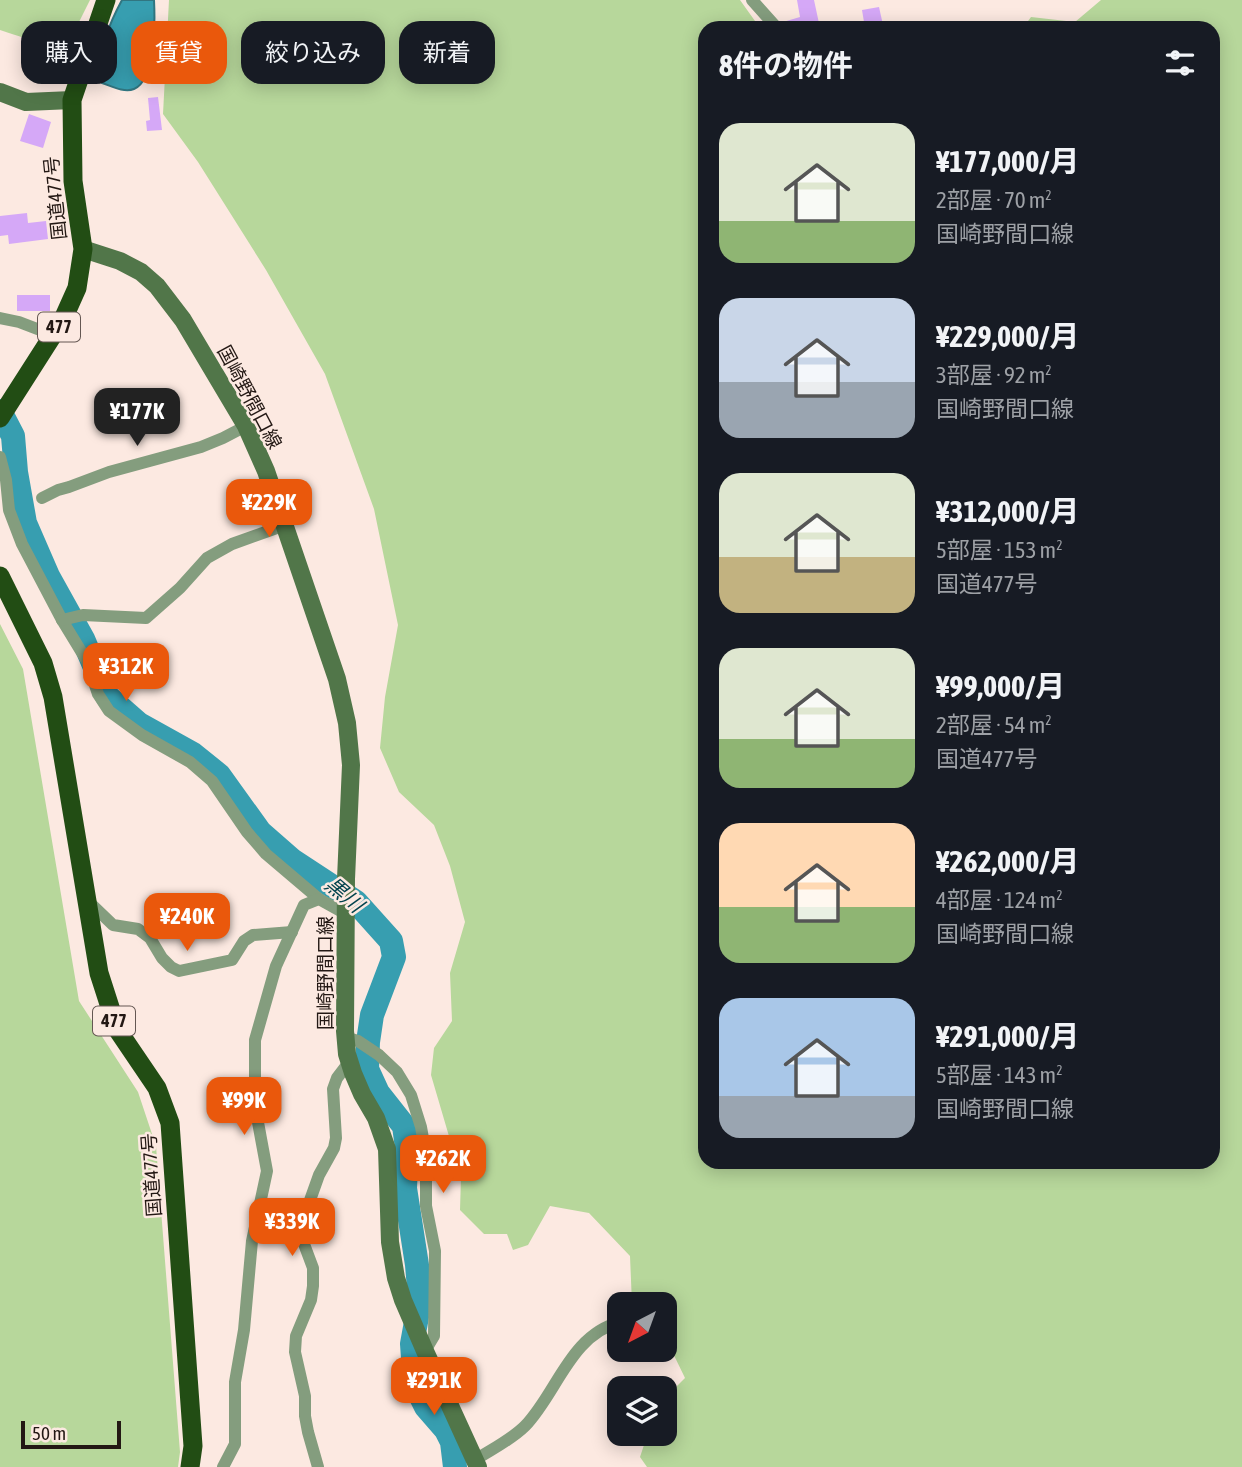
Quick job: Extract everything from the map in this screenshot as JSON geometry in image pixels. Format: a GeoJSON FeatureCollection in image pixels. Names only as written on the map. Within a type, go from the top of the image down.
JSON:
{"type":"FeatureCollection","features":[{"type":"Feature","properties":{"kind":"highway","name":"国道477号"},"geometry":{"type":"LineString","coordinates":[[0,418],[60,326],[77,288],[83,249],[73,181],[72,100],[106,0]]}},
{"type":"Feature","properties":{"kind":"highway","name":"国道477号"},"geometry":{"type":"LineString","coordinates":[[0,576],[43,663],[53,697],[99,973],[117,1028],[158,1088],[170,1123],[193,1446],[190,1467]]}},
{"type":"Feature","properties":{"kind":"main road"},"geometry":{"type":"LineString","coordinates":[[0,92],[26,102],[72,100]]}},
{"type":"Feature","properties":{"kind":"main road","name":"国崎野間口線"},"geometry":{"type":"LineString","coordinates":[[83,249],[120,261],[141,272],[157,286],[183,320],[246,426],[266,471],[337,679],[347,723],[351,765],[346,878],[352,1039],[349,1061],[362,1094],[376,1118],[387,1149],[390,1242],[403,1300],[477,1463]]}},
{"type":"Feature","properties":{"kind":"street"},"geometry":{"type":"LineString","coordinates":[[752,0],[771,21]]}},
{"type":"Feature","properties":{"kind":"street"},"geometry":{"type":"LineString","coordinates":[[0,318],[53,335]]}},
{"type":"Feature","properties":{"kind":"street"},"geometry":{"type":"LineString","coordinates":[[42,498],[58,489],[109,472],[212,443],[246,426]]}},
{"type":"Feature","properties":{"kind":"street"},"geometry":{"type":"LineString","coordinates":[[0,457],[9,510],[22,544],[87,661],[98,694],[109,710],[142,735],[190,762],[212,781],[247,832],[266,854],[319,898],[346,909]]}},
{"type":"Feature","properties":{"kind":"street"},"geometry":{"type":"LineString","coordinates":[[62,620],[83,615],[146,618],[180,588],[207,558],[232,544],[285,525]]}},
{"type":"Feature","properties":{"kind":"street"},"geometry":{"type":"LineString","coordinates":[[223,1467],[235,1444],[235,1381],[244,1330],[252,1241],[267,1171],[255,1106],[255,1040],[276,966],[304,905],[319,898]]}},
{"type":"Feature","properties":{"kind":"street"},"geometry":{"type":"LineString","coordinates":[[87,900],[113,925],[138,929],[150,938],[162,958],[179,971],[232,960],[244,941],[253,935],[292,932]]}},
{"type":"Feature","properties":{"kind":"street"},"geometry":{"type":"LineString","coordinates":[[352,1039],[379,1055],[397,1072],[411,1095],[421,1126],[426,1155],[426,1206],[435,1251],[434,1336],[425,1351]]}},
{"type":"Feature","properties":{"kind":"street"},"geometry":{"type":"LineString","coordinates":[[318,1467],[308,1432],[305,1396],[295,1352],[296,1336],[313,1286],[313,1268],[302,1233],[309,1203],[334,1148],[336,1138],[333,1089],[349,1061]]}},
{"type":"Feature","properties":{"kind":"street"},"geometry":{"type":"LineString","coordinates":[[477,1463],[524,1427],[566,1365],[597,1332],[607,1326]]}},
{"type":"Feature","properties":{"kind":"green space"},"geometry":{"type":"Polygon","coordinates":[[[0,0],[90,0],[80,21],[21,21],[21,37],[0,30],[0,0]]]}},
{"type":"Feature","properties":{"kind":"green space"},"geometry":{"type":"Polygon","coordinates":[[[169,0],[740,0],[755,21],[698,21],[698,1169],[1220,1169],[1220,21],[1076,21],[1101,0],[1242,0],[1242,1467],[647,1467],[640,1457],[644,1446],[677,1446],[677,1386],[685,1378],[677,1362],[677,1292],[632,1292],[630,1256],[589,1213],[550,1206],[528,1245],[513,1250],[507,1234],[484,1234],[460,1210],[461,1177],[431,1075],[434,1048],[452,1021],[450,973],[465,922],[450,866],[434,825],[399,792],[380,748],[385,697],[398,625],[374,509],[325,374],[266,270],[198,162],[163,114],[165,84],[227,84],[227,21],[168,21],[169,0]]]}},
{"type":"Feature","properties":{"kind":"green space"},"geometry":{"type":"Polygon","coordinates":[[[1031,17],[1066,21],[1028,21],[1031,17]]]}},
{"type":"Feature","properties":{"kind":"green space"},"geometry":{"type":"Polygon","coordinates":[[[0,624],[23,669],[79,1001],[138,1092],[156,1146],[180,1452],[178,1467],[0,1467],[0,624]]]}},
{"type":"Feature","properties":{"kind":"water"},"geometry":{"type":"Polygon","coordinates":[[[122,0],[154,0],[154,21],[131,21],[131,84],[140,84],[134,89],[118,89],[105,84],[117,84],[117,21],[111,21],[122,0]]]}},
{"type":"Feature","properties":{"kind":"building"},"geometry":{"type":"Polygon","coordinates":[[[797,0],[814,0],[818,21],[786,21],[800,17],[797,0]]]}},
{"type":"Feature","properties":{"kind":"building"},"geometry":{"type":"Polygon","coordinates":[[[879,7],[882,21],[864,21],[862,10],[879,7]]]}},
{"type":"Feature","properties":{"kind":"building"},"geometry":{"type":"Polygon","coordinates":[[[158,97],[162,130],[147,131],[146,121],[150,120],[148,98],[158,97]]]}},
{"type":"Feature","properties":{"kind":"building"},"geometry":{"type":"Polygon","coordinates":[[[29,114],[51,122],[43,148],[20,141],[29,114]]]}},
{"type":"Feature","properties":{"kind":"building"},"geometry":{"type":"Polygon","coordinates":[[[27,213],[28,223],[46,221],[48,239],[9,244],[8,235],[0,236],[0,216],[27,213]]]}},
{"type":"Feature","properties":{"kind":"building"},"geometry":{"type":"Polygon","coordinates":[[[17,295],[50,295],[50,311],[17,311],[17,295]]]}},
{"type":"Feature","properties":{"kind":"waterway","name":"黒川"},"geometry":{"type":"LineString","coordinates":[[0,411],[13,436],[25,523],[48,576],[83,639],[107,696],[139,724],[193,754],[219,775],[260,832],[292,860],[356,902],[391,941],[394,957],[372,1015],[367,1069],[378,1093],[404,1126],[407,1148],[405,1188],[420,1300],[412,1344],[414,1372],[418,1391],[426,1407],[446,1430],[452,1442],[455,1467]]}}]}
